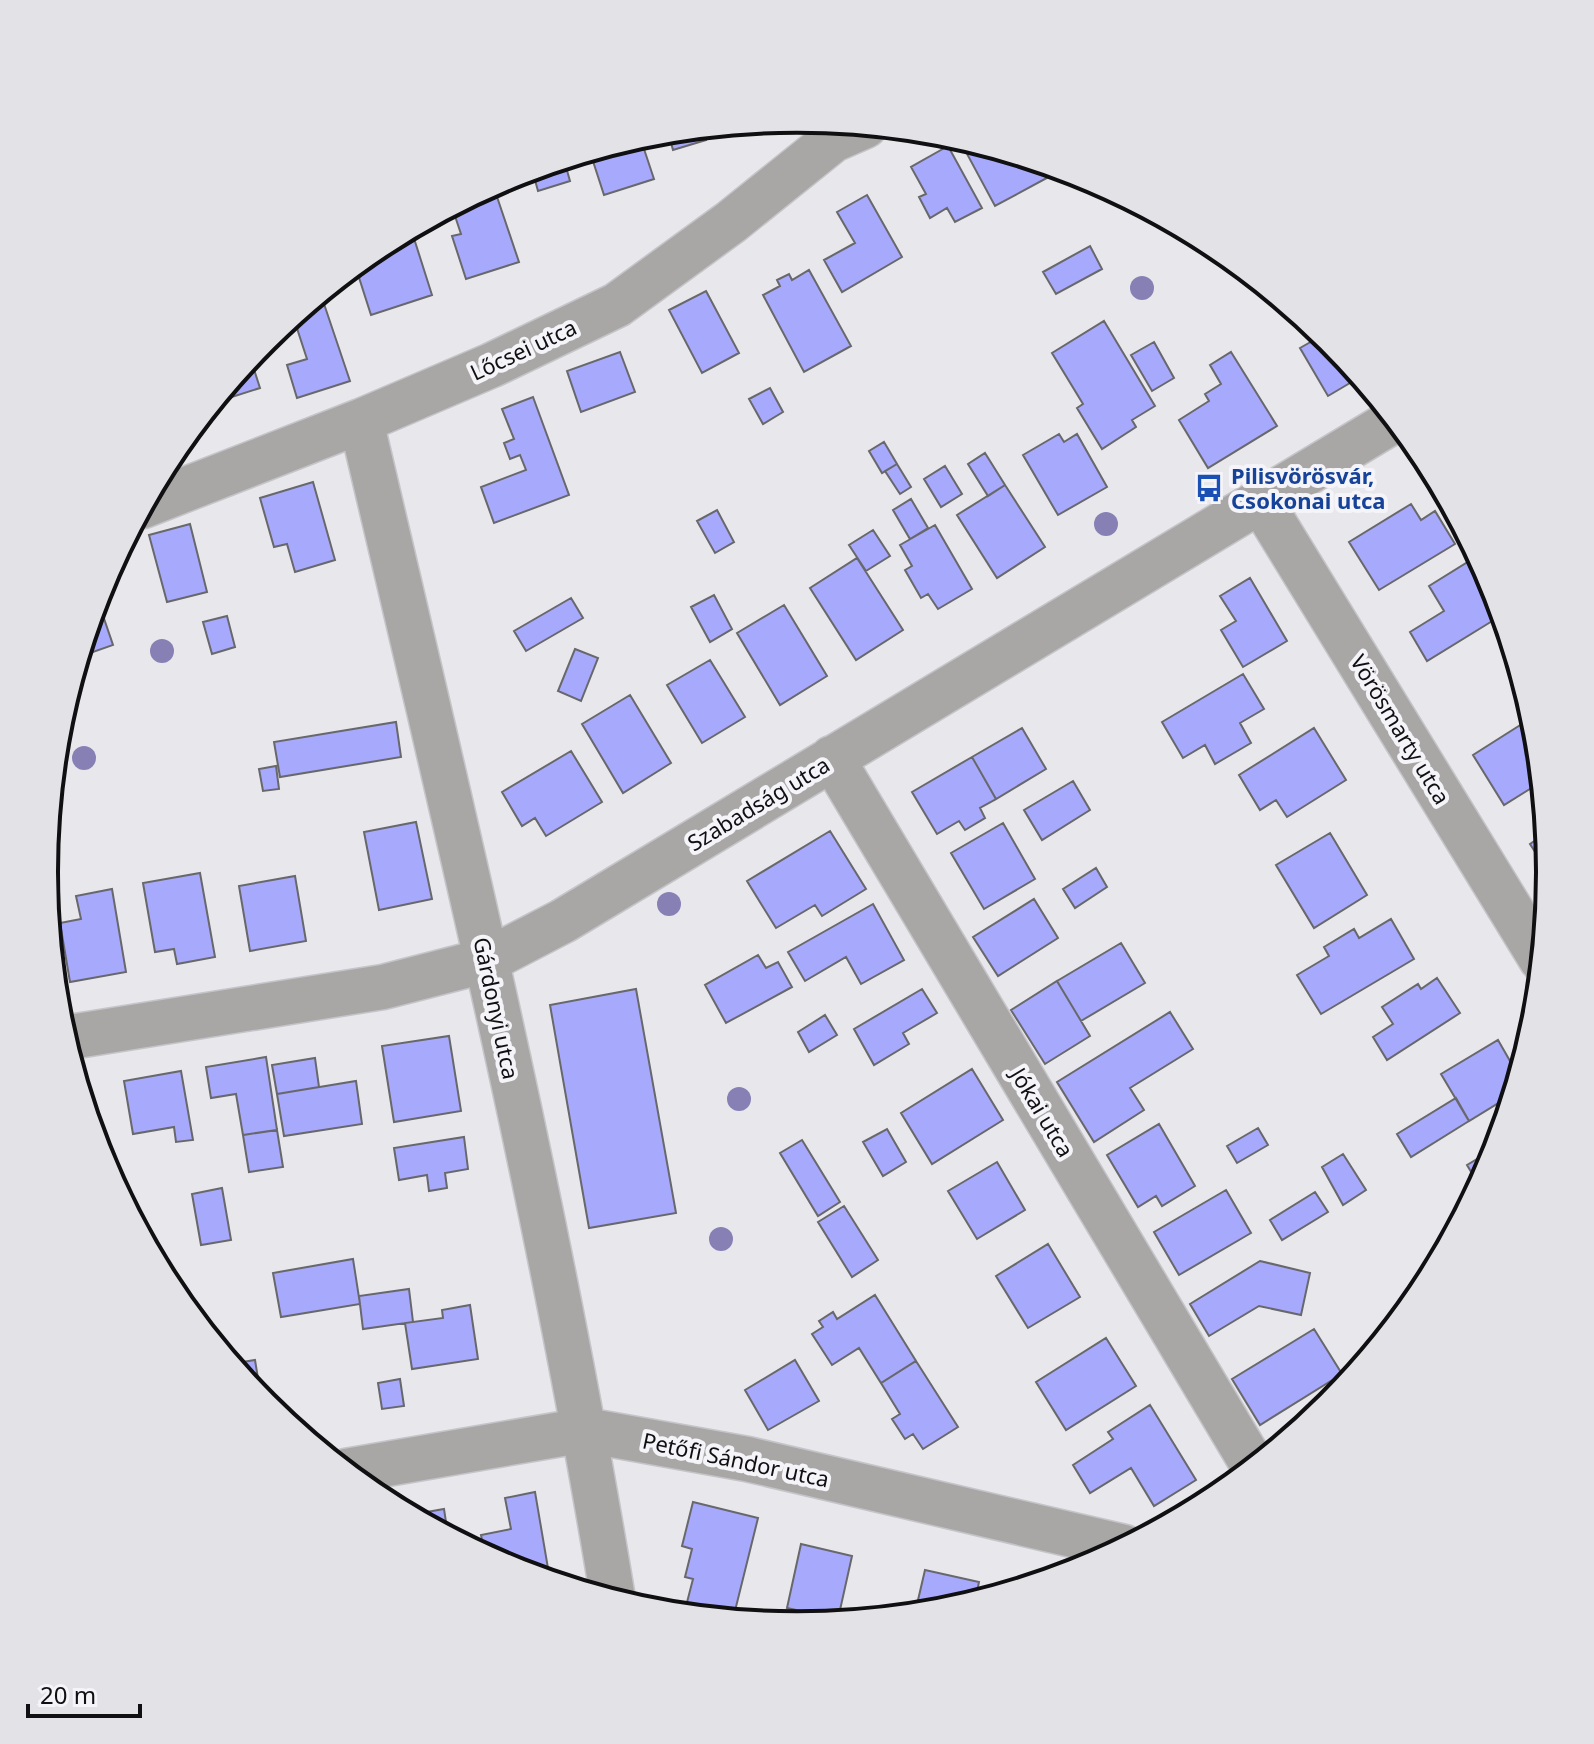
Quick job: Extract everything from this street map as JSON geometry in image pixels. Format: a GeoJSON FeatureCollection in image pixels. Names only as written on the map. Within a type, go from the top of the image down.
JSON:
{"type":"FeatureCollection","features":[{"type":"Feature","properties":{"kind":"street","name":"Lőcsei utca"},"geometry":{"type":"LineString","coordinates":[[158,500],[361,421],[492,365],[617,305],[731,222],[841,135]]}},
{"type":"Feature","properties":{"kind":"street","name":"Gárdonyi utca"},"geometry":{"type":"LineString","coordinates":[[361,421],[488,960],[585,1430],[611,1587]]}},
{"type":"Feature","properties":{"kind":"street","name":"Szabadság utca"},"geometry":{"type":"LineString","coordinates":[[77,1036],[383,987],[488,960],[563,921],[1386,426]]}},
{"type":"Feature","properties":{"kind":"street","name":"Vörösmarty utca"},"geometry":{"type":"LineString","coordinates":[[1260,500],[1532,944]]}},
{"type":"Feature","properties":{"kind":"street","name":"Jókai utca"},"geometry":{"type":"LineString","coordinates":[[832,758],[1248,1457]]}},
{"type":"Feature","properties":{"kind":"street","name":"Petőfi Sándor utca"},"geometry":{"type":"LineString","coordinates":[[361,1468],[585,1430],[747,1459],[1107,1543]]}},
{"type":"Feature","properties":{"kind":"building"},"geometry":{"type":"Polygon","coordinates":[[[706,139],[706,140],[673,150],[671,144],[706,139]]]}},
{"type":"Feature","properties":{"kind":"building"},"geometry":{"type":"Polygon","coordinates":[[[945,148],[950,149],[982,208],[955,222],[947,208],[930,218],[919,197],[926,194],[911,167],[945,148]]]}},
{"type":"Feature","properties":{"kind":"building"},"geometry":{"type":"Polygon","coordinates":[[[644,149],[654,179],[604,195],[593,162],[644,149]]]}},
{"type":"Feature","properties":{"kind":"building"},"geometry":{"type":"Polygon","coordinates":[[[967,153],[1048,177],[995,206],[967,153]]]}},
{"type":"Feature","properties":{"kind":"building"},"geometry":{"type":"Polygon","coordinates":[[[567,170],[570,181],[538,191],[535,181],[567,170]]]}},
{"type":"Feature","properties":{"kind":"building"},"geometry":{"type":"Polygon","coordinates":[[[867,195],[902,257],[842,292],[824,260],[855,243],[837,212],[867,195]]]}},
{"type":"Feature","properties":{"kind":"building"},"geometry":{"type":"Polygon","coordinates":[[[497,197],[519,262],[466,279],[452,236],[461,234],[455,217],[497,197]]]}},
{"type":"Feature","properties":{"kind":"building"},"geometry":{"type":"Polygon","coordinates":[[[415,240],[432,295],[371,315],[359,277],[415,240]]]}},
{"type":"Feature","properties":{"kind":"building"},"geometry":{"type":"Polygon","coordinates":[[[1090,246],[1102,269],[1056,294],[1043,272],[1090,246]]]}},
{"type":"Feature","properties":{"kind":"building"},"geometry":{"type":"Polygon","coordinates":[[[809,270],[851,346],[804,372],[763,295],[780,286],[777,280],[789,274],[792,280],[809,270]]]}},
{"type":"Feature","properties":{"kind":"building"},"geometry":{"type":"Polygon","coordinates":[[[706,291],[739,353],[702,373],[669,310],[706,291]]]}},
{"type":"Feature","properties":{"kind":"building"},"geometry":{"type":"Polygon","coordinates":[[[324,304],[350,381],[297,398],[287,365],[307,359],[297,328],[324,304]]]}},
{"type":"Feature","properties":{"kind":"building"},"geometry":{"type":"Polygon","coordinates":[[[1104,321],[1155,406],[1132,420],[1136,427],[1102,449],[1077,408],[1083,404],[1052,353],[1104,321]]]}},
{"type":"Feature","properties":{"kind":"building"},"geometry":{"type":"Polygon","coordinates":[[[1312,341],[1351,383],[1328,396],[1300,348],[1312,341]]]}},
{"type":"Feature","properties":{"kind":"building"},"geometry":{"type":"Polygon","coordinates":[[[1154,342],[1174,378],[1152,391],[1131,355],[1154,342]]]}},
{"type":"Feature","properties":{"kind":"building"},"geometry":{"type":"Polygon","coordinates":[[[620,352],[635,392],[581,412],[567,371],[620,352]]]}},
{"type":"Feature","properties":{"kind":"building"},"geometry":{"type":"Polygon","coordinates":[[[1231,352],[1277,426],[1208,468],[1179,420],[1209,401],[1205,394],[1221,384],[1210,365],[1231,352]]]}},
{"type":"Feature","properties":{"kind":"building"},"geometry":{"type":"Polygon","coordinates":[[[254,370],[260,388],[231,397],[254,370]]]}},
{"type":"Feature","properties":{"kind":"building"},"geometry":{"type":"Polygon","coordinates":[[[770,388],[783,412],[763,424],[749,399],[770,388]]]}},
{"type":"Feature","properties":{"kind":"building"},"geometry":{"type":"Polygon","coordinates":[[[533,397],[569,495],[494,523],[481,487],[526,470],[520,455],[510,459],[504,443],[514,439],[502,409],[533,397]]]}},
{"type":"Feature","properties":{"kind":"building"},"geometry":{"type":"Polygon","coordinates":[[[1059,434],[1064,442],[1077,434],[1107,487],[1058,515],[1023,455],[1059,434]]]}},
{"type":"Feature","properties":{"kind":"building"},"geometry":{"type":"Polygon","coordinates":[[[884,442],[897,464],[882,473],[869,451],[884,442]]]}},
{"type":"Feature","properties":{"kind":"building"},"geometry":{"type":"Polygon","coordinates":[[[985,453],[1005,485],[988,496],[968,464],[985,453]]]}},
{"type":"Feature","properties":{"kind":"building"},"geometry":{"type":"Polygon","coordinates":[[[897,464],[911,487],[900,494],[885,471],[897,464]]]}},
{"type":"Feature","properties":{"kind":"building"},"geometry":{"type":"Polygon","coordinates":[[[945,466],[962,494],[941,507],[924,479],[945,466]]]}},
{"type":"Feature","properties":{"kind":"building"},"geometry":{"type":"Polygon","coordinates":[[[313,482],[335,560],[295,572],[287,544],[274,547],[260,498],[313,482]]]}},
{"type":"Feature","properties":{"kind":"building"},"geometry":{"type":"Polygon","coordinates":[[[1005,485],[1045,547],[997,578],[957,515],[1005,485]]]}},
{"type":"Feature","properties":{"kind":"building"},"geometry":{"type":"Polygon","coordinates":[[[911,499],[928,528],[910,539],[893,510],[911,499]]]}},
{"type":"Feature","properties":{"kind":"building"},"geometry":{"type":"Polygon","coordinates":[[[1411,504],[1421,520],[1435,511],[1455,544],[1379,590],[1349,542],[1411,504]]]}},
{"type":"Feature","properties":{"kind":"building"},"geometry":{"type":"Polygon","coordinates":[[[717,510],[734,542],[715,553],[697,521],[717,510]]]}},
{"type":"Feature","properties":{"kind":"building"},"geometry":{"type":"Polygon","coordinates":[[[190,524],[207,592],[167,602],[149,535],[190,524]]]}},
{"type":"Feature","properties":{"kind":"building"},"geometry":{"type":"Polygon","coordinates":[[[935,525],[972,589],[938,609],[928,594],[921,598],[905,570],[912,566],[900,545],[935,525]]]}},
{"type":"Feature","properties":{"kind":"building"},"geometry":{"type":"Polygon","coordinates":[[[873,530],[890,556],[866,571],[849,545],[873,530]]]}},
{"type":"Feature","properties":{"kind":"building"},"geometry":{"type":"Polygon","coordinates":[[[857,558],[903,630],[856,660],[810,588],[857,558]]]}},
{"type":"Feature","properties":{"kind":"building"},"geometry":{"type":"Polygon","coordinates":[[[1468,562],[1492,621],[1427,661],[1410,632],[1444,611],[1429,586],[1468,562]]]}},
{"type":"Feature","properties":{"kind":"building"},"geometry":{"type":"Polygon","coordinates":[[[1250,578],[1287,641],[1243,667],[1221,630],[1236,621],[1220,596],[1250,578]]]}},
{"type":"Feature","properties":{"kind":"building"},"geometry":{"type":"Polygon","coordinates":[[[714,595],[732,629],[710,642],[691,607],[714,595]]]}},
{"type":"Feature","properties":{"kind":"building"},"geometry":{"type":"Polygon","coordinates":[[[571,598],[583,618],[526,651],[514,631],[571,598]]]}},
{"type":"Feature","properties":{"kind":"building"},"geometry":{"type":"Polygon","coordinates":[[[784,605],[827,676],[780,705],[737,633],[784,605]]]}},
{"type":"Feature","properties":{"kind":"building"},"geometry":{"type":"Polygon","coordinates":[[[227,616],[235,647],[212,654],[203,622],[227,616]]]}},
{"type":"Feature","properties":{"kind":"building"},"geometry":{"type":"Polygon","coordinates":[[[103,617],[113,645],[91,653],[103,617]]]}},
{"type":"Feature","properties":{"kind":"building"},"geometry":{"type":"Polygon","coordinates":[[[575,649],[598,658],[581,701],[558,691],[575,649]]]}},
{"type":"Feature","properties":{"kind":"building"},"geometry":{"type":"Polygon","coordinates":[[[710,660],[745,717],[702,743],[667,685],[710,660]]]}},
{"type":"Feature","properties":{"kind":"building"},"geometry":{"type":"Polygon","coordinates":[[[1243,674],[1264,709],[1240,723],[1251,743],[1215,764],[1205,745],[1183,758],[1162,722],[1243,674]]]}},
{"type":"Feature","properties":{"kind":"building"},"geometry":{"type":"Polygon","coordinates":[[[630,695],[671,763],[623,793],[582,724],[630,695]]]}},
{"type":"Feature","properties":{"kind":"building"},"geometry":{"type":"Polygon","coordinates":[[[396,722],[401,757],[280,777],[274,742],[396,722]]]}},
{"type":"Feature","properties":{"kind":"building"},"geometry":{"type":"Polygon","coordinates":[[[1521,724],[1531,788],[1504,805],[1473,755],[1521,724]]]}},
{"type":"Feature","properties":{"kind":"building"},"geometry":{"type":"Polygon","coordinates":[[[1022,728],[1046,769],[996,799],[972,757],[1022,728]]]}},
{"type":"Feature","properties":{"kind":"building"},"geometry":{"type":"Polygon","coordinates":[[[1314,728],[1346,780],[1287,817],[1276,800],[1260,810],[1239,775],[1314,728]]]}},
{"type":"Feature","properties":{"kind":"building"},"geometry":{"type":"Polygon","coordinates":[[[571,751],[602,802],[546,836],[535,818],[522,826],[502,792],[571,751]]]}},
{"type":"Feature","properties":{"kind":"building"},"geometry":{"type":"Polygon","coordinates":[[[972,757],[996,799],[980,808],[985,818],[965,830],[959,821],[937,834],[912,792],[972,757]]]}},
{"type":"Feature","properties":{"kind":"building"},"geometry":{"type":"Polygon","coordinates":[[[276,766],[279,789],[263,791],[259,769],[276,766]]]}},
{"type":"Feature","properties":{"kind":"building"},"geometry":{"type":"Polygon","coordinates":[[[1073,781],[1090,810],[1042,840],[1024,810],[1073,781]]]}},
{"type":"Feature","properties":{"kind":"building"},"geometry":{"type":"Polygon","coordinates":[[[416,822],[432,899],[379,910],[364,832],[416,822]]]}},
{"type":"Feature","properties":{"kind":"building"},"geometry":{"type":"Polygon","coordinates":[[[1003,823],[1035,879],[984,909],[951,853],[1003,823]]]}},
{"type":"Feature","properties":{"kind":"building"},"geometry":{"type":"Polygon","coordinates":[[[830,831],[866,889],[822,916],[815,905],[776,928],[747,881],[830,831]]]}},
{"type":"Feature","properties":{"kind":"building"},"geometry":{"type":"Polygon","coordinates":[[[1330,833],[1367,895],[1314,928],[1276,865],[1330,833]]]}},
{"type":"Feature","properties":{"kind":"building"},"geometry":{"type":"Polygon","coordinates":[[[1096,868],[1107,887],[1075,908],[1063,889],[1096,868]]]}},
{"type":"Feature","properties":{"kind":"building"},"geometry":{"type":"Polygon","coordinates":[[[200,873],[215,957],[177,964],[174,949],[155,952],[143,883],[200,873]]]}},
{"type":"Feature","properties":{"kind":"building"},"geometry":{"type":"Polygon","coordinates":[[[295,876],[306,941],[250,951],[239,886],[295,876]]]}},
{"type":"Feature","properties":{"kind":"building"},"geometry":{"type":"Polygon","coordinates":[[[112,889],[126,972],[70,982],[60,923],[81,919],[76,896],[112,889]]]}},
{"type":"Feature","properties":{"kind":"building"},"geometry":{"type":"Polygon","coordinates":[[[1034,899],[1058,938],[998,976],[973,937],[1034,899]]]}},
{"type":"Feature","properties":{"kind":"building"},"geometry":{"type":"Polygon","coordinates":[[[873,904],[904,960],[861,984],[846,957],[805,981],[788,952],[873,904]]]}},
{"type":"Feature","properties":{"kind":"building"},"geometry":{"type":"Polygon","coordinates":[[[1391,919],[1414,959],[1321,1014],[1297,975],[1329,956],[1324,947],[1354,929],[1359,938],[1391,919]]]}},
{"type":"Feature","properties":{"kind":"building"},"geometry":{"type":"Polygon","coordinates":[[[1121,943],[1145,983],[1081,1021],[1057,981],[1121,943]]]}},
{"type":"Feature","properties":{"kind":"building"},"geometry":{"type":"Polygon","coordinates":[[[758,955],[766,968],[778,962],[792,987],[726,1023],[705,985],[758,955]]]}},
{"type":"Feature","properties":{"kind":"building"},"geometry":{"type":"Polygon","coordinates":[[[1437,978],[1460,1013],[1387,1060],[1373,1037],[1393,1024],[1382,1007],[1418,984],[1421,989],[1437,978]]]}},
{"type":"Feature","properties":{"kind":"building"},"geometry":{"type":"Polygon","coordinates":[[[1057,981],[1090,1036],[1045,1064],[1011,1010],[1057,981]]]}},
{"type":"Feature","properties":{"kind":"building"},"geometry":{"type":"Polygon","coordinates":[[[636,989],[676,1213],[589,1228],[550,1005],[636,989]]]}},
{"type":"Feature","properties":{"kind":"building"},"geometry":{"type":"Polygon","coordinates":[[[922,989],[937,1013],[903,1033],[909,1044],[874,1065],[854,1029],[922,989]]]}},
{"type":"Feature","properties":{"kind":"building"},"geometry":{"type":"Polygon","coordinates":[[[1170,1012],[1193,1049],[1130,1088],[1144,1110],[1094,1142],[1057,1082],[1170,1012]]]}},
{"type":"Feature","properties":{"kind":"building"},"geometry":{"type":"Polygon","coordinates":[[[825,1015],[837,1035],[809,1052],[798,1032],[825,1015]]]}},
{"type":"Feature","properties":{"kind":"building"},"geometry":{"type":"Polygon","coordinates":[[[449,1036],[461,1111],[394,1122],[382,1046],[449,1036]]]}},
{"type":"Feature","properties":{"kind":"building"},"geometry":{"type":"Polygon","coordinates":[[[1498,1040],[1511,1063],[1499,1102],[1469,1121],[1441,1074],[1498,1040]]]}},
{"type":"Feature","properties":{"kind":"building"},"geometry":{"type":"Polygon","coordinates":[[[266,1057],[277,1130],[243,1135],[236,1094],[211,1098],[206,1067],[266,1057]]]}},
{"type":"Feature","properties":{"kind":"building"},"geometry":{"type":"Polygon","coordinates":[[[315,1058],[319,1087],[277,1094],[272,1065],[315,1058]]]}},
{"type":"Feature","properties":{"kind":"building"},"geometry":{"type":"Polygon","coordinates":[[[972,1069],[1003,1120],[932,1164],[901,1113],[972,1069]]]}},
{"type":"Feature","properties":{"kind":"building"},"geometry":{"type":"Polygon","coordinates":[[[181,1071],[193,1140],[176,1142],[174,1127],[133,1134],[124,1081],[181,1071]]]}},
{"type":"Feature","properties":{"kind":"building"},"geometry":{"type":"Polygon","coordinates":[[[356,1081],[362,1124],[284,1136],[277,1094],[356,1081]]]}},
{"type":"Feature","properties":{"kind":"building"},"geometry":{"type":"Polygon","coordinates":[[[1456,1098],[1469,1121],[1411,1157],[1397,1134],[1456,1098]]]}},
{"type":"Feature","properties":{"kind":"building"},"geometry":{"type":"Polygon","coordinates":[[[1159,1124],[1195,1186],[1162,1206],[1156,1196],[1138,1207],[1107,1155],[1159,1124]]]}},
{"type":"Feature","properties":{"kind":"building"},"geometry":{"type":"Polygon","coordinates":[[[1258,1128],[1268,1145],[1237,1163],[1227,1146],[1258,1128]]]}},
{"type":"Feature","properties":{"kind":"building"},"geometry":{"type":"Polygon","coordinates":[[[887,1129],[906,1162],[883,1176],[863,1142],[887,1129]]]}},
{"type":"Feature","properties":{"kind":"building"},"geometry":{"type":"Polygon","coordinates":[[[277,1130],[283,1167],[249,1172],[243,1135],[277,1130]]]}},
{"type":"Feature","properties":{"kind":"building"},"geometry":{"type":"Polygon","coordinates":[[[464,1137],[468,1169],[445,1173],[447,1188],[429,1191],[427,1175],[399,1180],[394,1148],[464,1137]]]}},
{"type":"Feature","properties":{"kind":"building"},"geometry":{"type":"Polygon","coordinates":[[[802,1140],[840,1202],[818,1216],[780,1153],[802,1140]]]}},
{"type":"Feature","properties":{"kind":"building"},"geometry":{"type":"Polygon","coordinates":[[[1343,1154],[1366,1190],[1343,1205],[1322,1167],[1343,1154]]]}},
{"type":"Feature","properties":{"kind":"building"},"geometry":{"type":"Polygon","coordinates":[[[1479,1158],[1472,1173],[1467,1165],[1479,1158]]]}},
{"type":"Feature","properties":{"kind":"building"},"geometry":{"type":"Polygon","coordinates":[[[997,1162],[1025,1210],[977,1239],[948,1191],[997,1162]]]}},
{"type":"Feature","properties":{"kind":"building"},"geometry":{"type":"Polygon","coordinates":[[[222,1188],[231,1240],[201,1245],[192,1194],[222,1188]]]}},
{"type":"Feature","properties":{"kind":"building"},"geometry":{"type":"Polygon","coordinates":[[[1226,1190],[1251,1233],[1179,1275],[1154,1232],[1226,1190]]]}},
{"type":"Feature","properties":{"kind":"building"},"geometry":{"type":"Polygon","coordinates":[[[1315,1192],[1328,1212],[1282,1240],[1270,1220],[1315,1192]]]}},
{"type":"Feature","properties":{"kind":"building"},"geometry":{"type":"Polygon","coordinates":[[[844,1206],[878,1260],[852,1277],[818,1222],[844,1206]]]}},
{"type":"Feature","properties":{"kind":"building"},"geometry":{"type":"Polygon","coordinates":[[[1048,1244],[1080,1297],[1028,1328],[996,1276],[1048,1244]]]}},
{"type":"Feature","properties":{"kind":"building"},"geometry":{"type":"Polygon","coordinates":[[[353,1259],[360,1304],[281,1317],[273,1273],[353,1259]]]}},
{"type":"Feature","properties":{"kind":"building"},"geometry":{"type":"Polygon","coordinates":[[[1260,1261],[1310,1273],[1301,1315],[1259,1306],[1209,1336],[1190,1304],[1260,1261]]]}},
{"type":"Feature","properties":{"kind":"building"},"geometry":{"type":"Polygon","coordinates":[[[409,1289],[413,1322],[363,1329],[359,1296],[409,1289]]]}},
{"type":"Feature","properties":{"kind":"building"},"geometry":{"type":"Polygon","coordinates":[[[875,1295],[916,1361],[881,1383],[859,1348],[832,1365],[812,1334],[823,1327],[819,1321],[833,1312],[837,1319],[875,1295]]]}},
{"type":"Feature","properties":{"kind":"building"},"geometry":{"type":"Polygon","coordinates":[[[470,1305],[478,1359],[412,1369],[405,1323],[443,1318],[442,1310],[470,1305]]]}},
{"type":"Feature","properties":{"kind":"building"},"geometry":{"type":"Polygon","coordinates":[[[1314,1329],[1341,1372],[1260,1425],[1232,1379],[1314,1329]]]}},
{"type":"Feature","properties":{"kind":"building"},"geometry":{"type":"Polygon","coordinates":[[[1106,1338],[1136,1386],[1066,1430],[1036,1382],[1106,1338]]]}},
{"type":"Feature","properties":{"kind":"building"},"geometry":{"type":"Polygon","coordinates":[[[255,1360],[258,1377],[244,1362],[255,1360]]]}},
{"type":"Feature","properties":{"kind":"building"},"geometry":{"type":"Polygon","coordinates":[[[795,1360],[819,1401],[768,1430],[745,1390],[795,1360]]]}},
{"type":"Feature","properties":{"kind":"building"},"geometry":{"type":"Polygon","coordinates":[[[916,1361],[958,1427],[923,1449],[913,1434],[905,1439],[892,1419],[900,1414],[881,1383],[916,1361]]]}},
{"type":"Feature","properties":{"kind":"building"},"geometry":{"type":"Polygon","coordinates":[[[400,1379],[404,1406],[382,1409],[378,1383],[400,1379]]]}},
{"type":"Feature","properties":{"kind":"building"},"geometry":{"type":"Polygon","coordinates":[[[1150,1405],[1196,1480],[1154,1506],[1131,1468],[1090,1493],[1073,1465],[1113,1439],[1108,1432],[1150,1405]]]}},
{"type":"Feature","properties":{"kind":"building"},"geometry":{"type":"Polygon","coordinates":[[[535,1492],[548,1568],[482,1540],[481,1535],[511,1529],[505,1498],[535,1492]]]}},
{"type":"Feature","properties":{"kind":"building"},"geometry":{"type":"Polygon","coordinates":[[[693,1502],[758,1518],[736,1608],[687,1603],[693,1579],[685,1577],[692,1549],[682,1546],[693,1502]]]}},
{"type":"Feature","properties":{"kind":"building"},"geometry":{"type":"Polygon","coordinates":[[[444,1509],[446,1522],[427,1512],[444,1509]]]}},
{"type":"Feature","properties":{"kind":"building"},"geometry":{"type":"Polygon","coordinates":[[[801,1544],[852,1556],[840,1609],[800,1611],[787,1608],[801,1544]]]}},
{"type":"Feature","properties":{"kind":"building"},"geometry":{"type":"Polygon","coordinates":[[[925,1570],[979,1582],[978,1588],[918,1601],[925,1570]]]}},
{"type":"Feature","properties":{"kind":"place","name":"Pilisvörösvár, Csokonai utca"},"geometry":{"type":"Point","coordinates":[1209,488]}}]}
